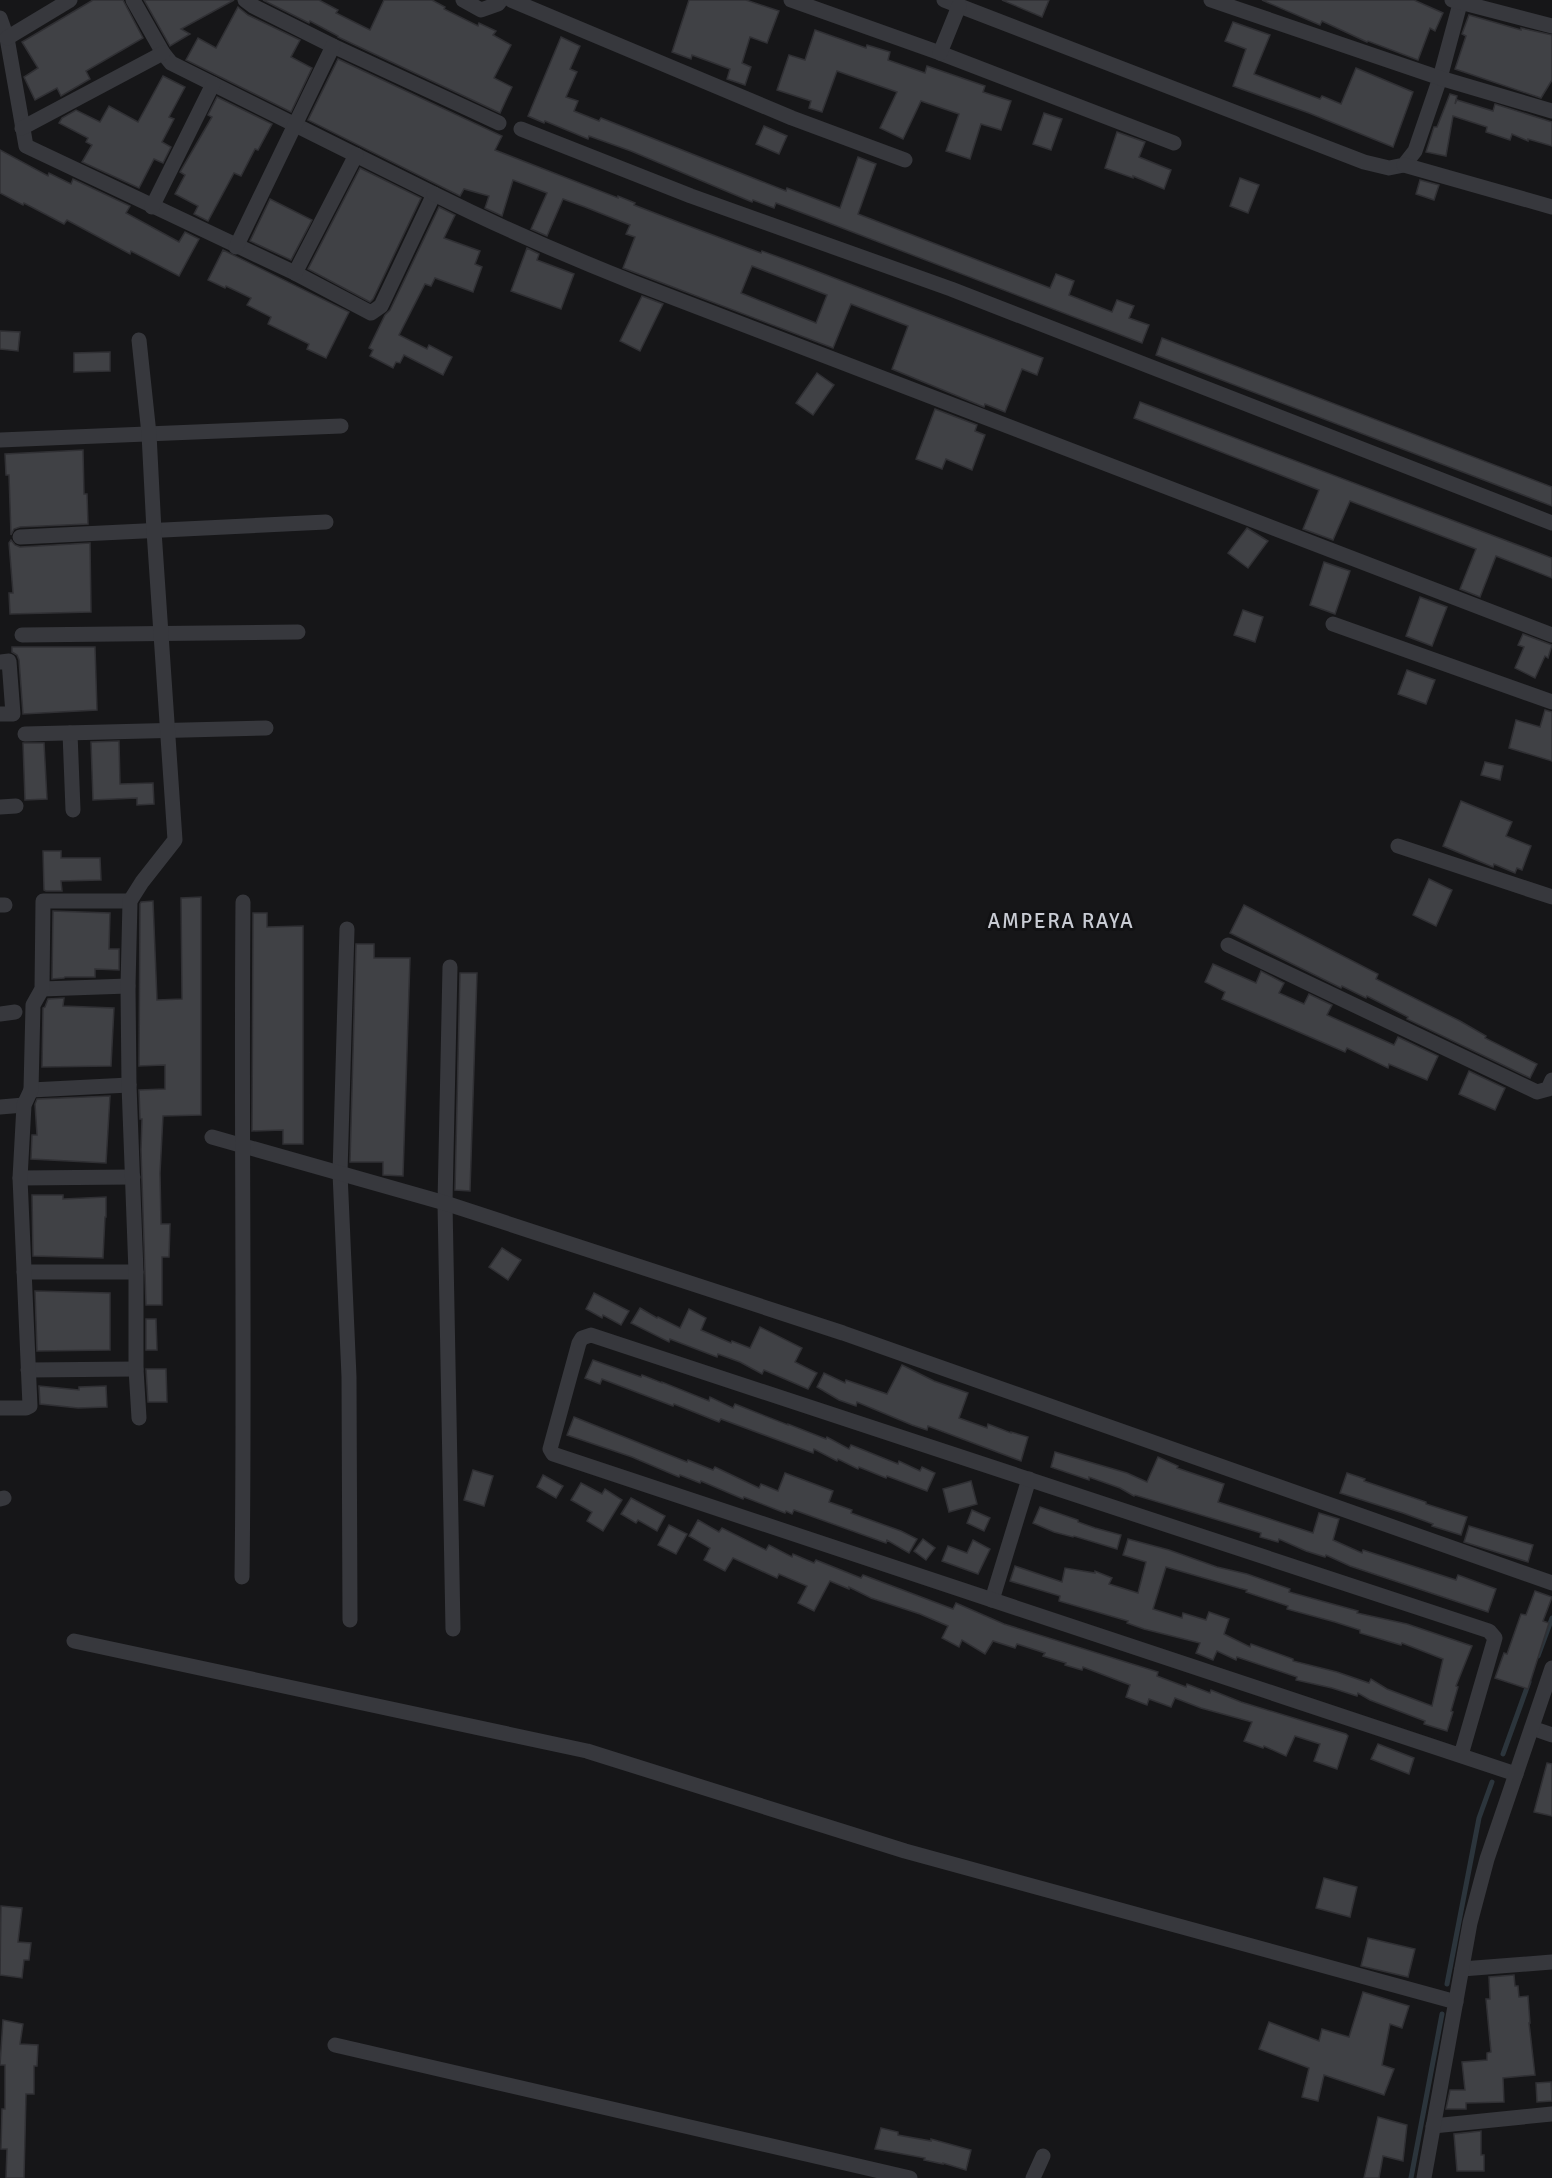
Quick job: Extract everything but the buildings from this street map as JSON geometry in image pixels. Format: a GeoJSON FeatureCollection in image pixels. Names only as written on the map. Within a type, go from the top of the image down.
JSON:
{"type":"FeatureCollection","features":[{"type":"Feature","properties":{"kind":"street"},"geometry":{"type":"LineString","coordinates":[[7,38],[70,0]]}},
{"type":"Feature","properties":{"kind":"street"},"geometry":{"type":"LineString","coordinates":[[133,0],[171,63],[488,222],[635,284],[1552,635]]}},
{"type":"Feature","properties":{"kind":"street"},"geometry":{"type":"LineString","coordinates":[[245,0],[333,46],[499,123]]}},
{"type":"Feature","properties":{"kind":"street"},"geometry":{"type":"LineString","coordinates":[[463,0],[482,10],[498,4],[501,0]]}},
{"type":"Feature","properties":{"kind":"street"},"geometry":{"type":"LineString","coordinates":[[511,0],[792,118],[904,160]]}},
{"type":"Feature","properties":{"kind":"street"},"geometry":{"type":"LineString","coordinates":[[792,0],[940,53],[1174,143]]}},
{"type":"Feature","properties":{"kind":"street"},"geometry":{"type":"LineString","coordinates":[[944,0],[1364,162],[1389,168],[1404,165],[1552,207]]}},
{"type":"Feature","properties":{"kind":"street"},"geometry":{"type":"LineString","coordinates":[[1211,0],[1440,78],[1552,111]]}},
{"type":"Feature","properties":{"kind":"street"},"geometry":{"type":"LineString","coordinates":[[1404,165],[1415,151],[1440,78],[1458,1],[1552,26]]}},
{"type":"Feature","properties":{"kind":"street"},"geometry":{"type":"LineString","coordinates":[[940,53],[959,6]]}},
{"type":"Feature","properties":{"kind":"street"},"geometry":{"type":"LineString","coordinates":[[0,18],[7,38],[26,146],[34,152],[295,273],[371,313],[381,306],[434,194]]}},
{"type":"Feature","properties":{"kind":"street"},"geometry":{"type":"LineString","coordinates":[[236,247],[333,46]]}},
{"type":"Feature","properties":{"kind":"street"},"geometry":{"type":"LineString","coordinates":[[22,128],[164,53]]}},
{"type":"Feature","properties":{"kind":"street"},"geometry":{"type":"LineString","coordinates":[[152,207],[213,84]]}},
{"type":"Feature","properties":{"kind":"street"},"geometry":{"type":"LineString","coordinates":[[521,129],[691,196],[951,289],[1552,523]]}},
{"type":"Feature","properties":{"kind":"street"},"geometry":{"type":"LineString","coordinates":[[295,273],[356,154]]}},
{"type":"Feature","properties":{"kind":"street"},"geometry":{"type":"LineString","coordinates":[[139,340],[149,434],[176,840],[142,882],[130,901],[129,1085],[139,1418]]}},
{"type":"Feature","properties":{"kind":"street"},"geometry":{"type":"LineString","coordinates":[[0,440],[341,426]]}},
{"type":"Feature","properties":{"kind":"street"},"geometry":{"type":"LineString","coordinates":[[20,537],[326,522]]}},
{"type":"Feature","properties":{"kind":"street"},"geometry":{"type":"LineString","coordinates":[[1333,624],[1552,702]]}},
{"type":"Feature","properties":{"kind":"street"},"geometry":{"type":"LineString","coordinates":[[22,635],[298,632]]}},
{"type":"Feature","properties":{"kind":"street"},"geometry":{"type":"LineString","coordinates":[[0,662],[9,661],[13,714],[0,714]]}},
{"type":"Feature","properties":{"kind":"street"},"geometry":{"type":"LineString","coordinates":[[25,734],[266,728]]}},
{"type":"Feature","properties":{"kind":"street"},"geometry":{"type":"LineString","coordinates":[[70,733],[73,810]]}},
{"type":"Feature","properties":{"kind":"street"},"geometry":{"type":"LineString","coordinates":[[0,807],[16,806]]}},
{"type":"Feature","properties":{"kind":"street"},"geometry":{"type":"LineString","coordinates":[[1398,846],[1552,897]]}},
{"type":"Feature","properties":{"kind":"street"},"geometry":{"type":"LineString","coordinates":[[0,1408],[30,1406],[20,1178],[24,1105],[31,1090],[33,1005],[42,989],[43,901],[130,901]]}},
{"type":"Feature","properties":{"kind":"street"},"geometry":{"type":"LineString","coordinates":[[243,902],[241,1146],[245,1356],[243,1577]]}},
{"type":"Feature","properties":{"kind":"street"},"geometry":{"type":"LineString","coordinates":[[347,929],[340,1173],[349,1377],[350,1620]]}},
{"type":"Feature","properties":{"kind":"street"},"geometry":{"type":"LineString","coordinates":[[1228,945],[1537,1092],[1548,1089],[1552,1080]]}},
{"type":"Feature","properties":{"kind":"street"},"geometry":{"type":"LineString","coordinates":[[450,967],[445,1203],[453,1629]]}},
{"type":"Feature","properties":{"kind":"street"},"geometry":{"type":"LineString","coordinates":[[42,989],[128,986]]}},
{"type":"Feature","properties":{"kind":"street"},"geometry":{"type":"LineString","coordinates":[[31,1090],[129,1085]]}},
{"type":"Feature","properties":{"kind":"street"},"geometry":{"type":"LineString","coordinates":[[0,1107],[24,1105]]}},
{"type":"Feature","properties":{"kind":"street"},"geometry":{"type":"LineString","coordinates":[[212,1137],[445,1203],[843,1333],[1552,1583]]}},
{"type":"Feature","properties":{"kind":"street"},"geometry":{"type":"LineString","coordinates":[[20,1178],[133,1177]]}},
{"type":"Feature","properties":{"kind":"street"},"geometry":{"type":"LineString","coordinates":[[24,1272],[136,1272]]}},
{"type":"Feature","properties":{"kind":"street"},"geometry":{"type":"LineString","coordinates":[[1461,1755],[1495,1638],[1489,1631],[591,1335],[582,1338],[579,1343],[550,1449],[553,1454],[1516,1774]]}},
{"type":"Feature","properties":{"kind":"street"},"geometry":{"type":"LineString","coordinates":[[28,1370],[136,1369]]}},
{"type":"Feature","properties":{"kind":"street"},"geometry":{"type":"LineString","coordinates":[[992,1600],[1029,1479]]}},
{"type":"Feature","properties":{"kind":"street"},"geometry":{"type":"LineString","coordinates":[[74,1641],[587,1751],[905,1851],[1456,2002]]}},
{"type":"Feature","properties":{"kind":"street"},"geometry":{"type":"LineString","coordinates":[[1424,2178],[1470,1923],[1487,1859],[1552,1668]]}},
{"type":"Feature","properties":{"kind":"street"},"geometry":{"type":"LineString","coordinates":[[1532,1728],[1552,1735]]}},
{"type":"Feature","properties":{"kind":"street"},"geometry":{"type":"LineString","coordinates":[[1462,1969],[1552,1962]]}},
{"type":"Feature","properties":{"kind":"street"},"geometry":{"type":"LineString","coordinates":[[334,2045],[910,2178]]}},
{"type":"Feature","properties":{"kind":"street"},"geometry":{"type":"LineString","coordinates":[[1433,2126],[1552,2114]]}},
{"type":"Feature","properties":{"kind":"street"},"geometry":{"type":"LineString","coordinates":[[1033,2178],[1043,2156]]}},
{"type":"Feature","properties":{"kind":"waterway"},"geometry":{"type":"LineString","coordinates":[[1538,1656],[1552,1618]]}},
{"type":"Feature","properties":{"kind":"waterway"},"geometry":{"type":"LineString","coordinates":[[1503,1754],[1529,1682]]}},
{"type":"Feature","properties":{"kind":"waterway"},"geometry":{"type":"LineString","coordinates":[[1447,1984],[1479,1818],[1492,1782]]}},
{"type":"Feature","properties":{"kind":"waterway"},"geometry":{"type":"LineString","coordinates":[[1411,2178],[1442,2014]]}},
{"type":"Feature","properties":{"kind":"district","name":"AMPERA RAYA"},"geometry":{"type":"Point","coordinates":[1061,921]}}]}
